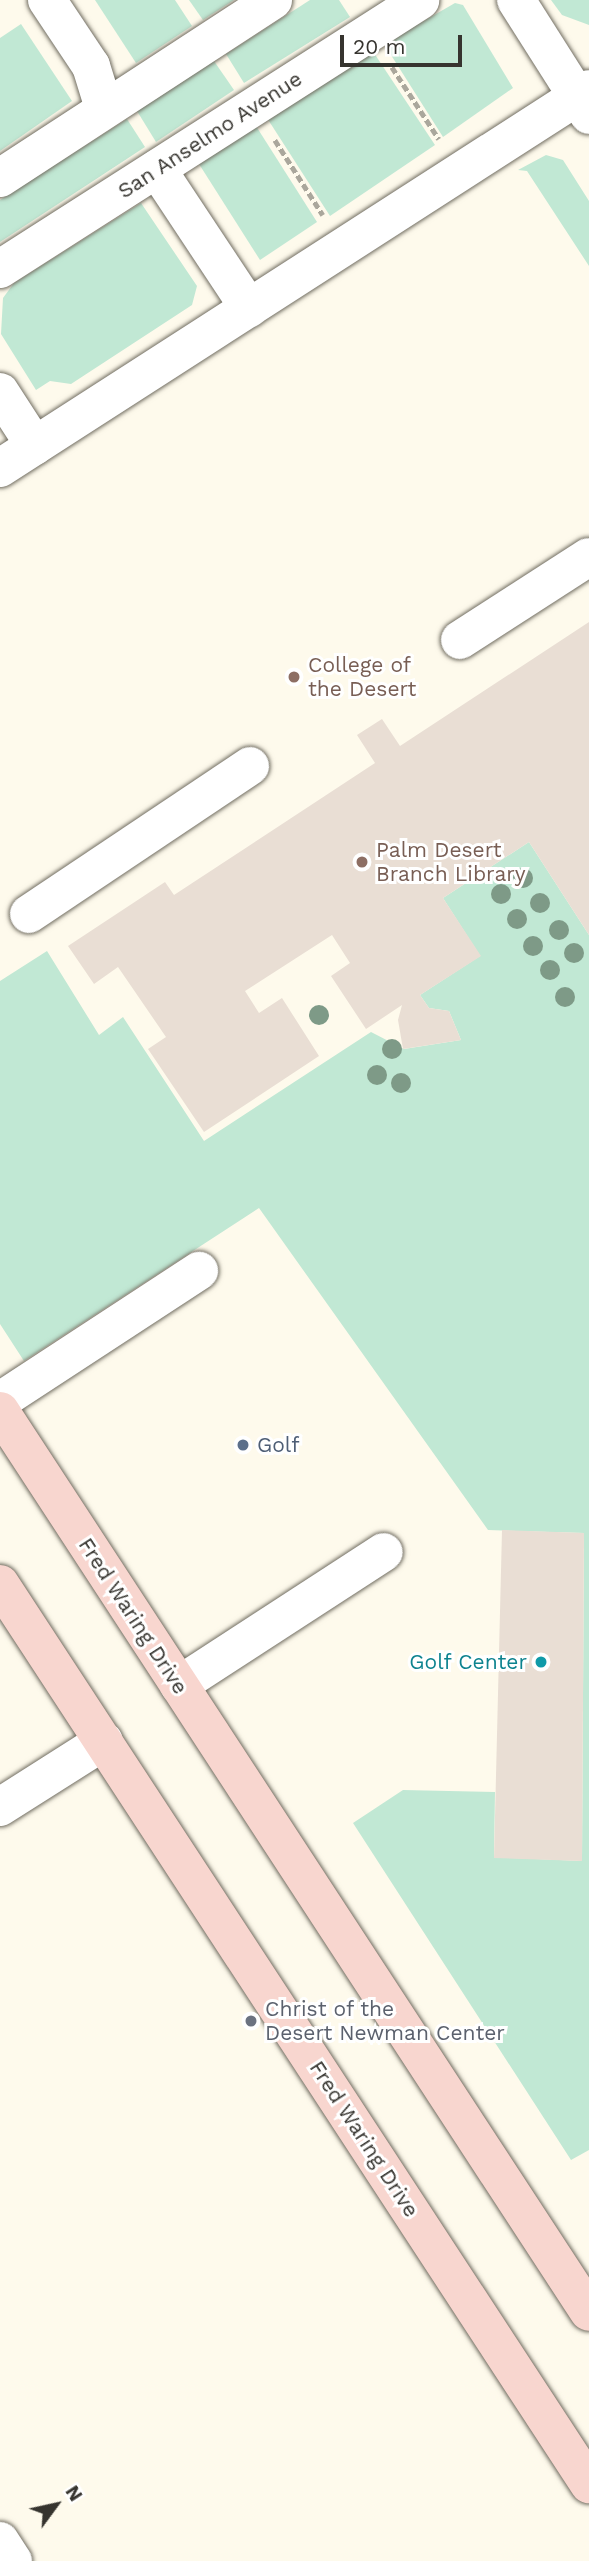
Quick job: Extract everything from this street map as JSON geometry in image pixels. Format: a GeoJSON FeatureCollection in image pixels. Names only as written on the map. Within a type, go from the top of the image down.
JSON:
{"type":"FeatureCollection","features":[{"type":"Feature","properties":{"kind":"main road","name":"Fred Waring Drive"},"geometry":{"type":"LineString","coordinates":[[0,1411],[589,2312]]}},
{"type":"Feature","properties":{"kind":"main road","name":"Fred Waring Drive"},"geometry":{"type":"LineString","coordinates":[[0,1584],[589,2484]]}},
{"type":"Feature","properties":{"kind":"street"},"geometry":{"type":"LineString","coordinates":[[47,0],[91,66],[104,108]]}},
{"type":"Feature","properties":{"kind":"street"},"geometry":{"type":"LineString","coordinates":[[0,178],[273,0]]}},
{"type":"Feature","properties":{"kind":"street","name":"San Anselmo Avenue"},"geometry":{"type":"LineString","coordinates":[[0,269],[420,0]]}},
{"type":"Feature","properties":{"kind":"street"},"geometry":{"type":"LineString","coordinates":[[0,468],[249,308],[585,100],[516,0]]}},
{"type":"Feature","properties":{"kind":"street"},"geometry":{"type":"LineString","coordinates":[[157,169],[249,308]]}},
{"type":"Feature","properties":{"kind":"street"},"geometry":{"type":"LineString","coordinates":[[0,392],[35,446]]}},
{"type":"Feature","properties":{"kind":"street"},"geometry":{"type":"LineString","coordinates":[[460,640],[589,556]]}},
{"type":"Feature","properties":{"kind":"street"},"geometry":{"type":"LineString","coordinates":[[29,914],[250,766]]}},
{"type":"Feature","properties":{"kind":"street"},"geometry":{"type":"LineString","coordinates":[[0,1401],[199,1271]]}},
{"type":"Feature","properties":{"kind":"street"},"geometry":{"type":"LineString","coordinates":[[179,1685],[384,1552]]}},
{"type":"Feature","properties":{"kind":"street"},"geometry":{"type":"LineString","coordinates":[[0,1807],[104,1741]]}},
{"type":"Feature","properties":{"kind":"street"},"geometry":{"type":"LineString","coordinates":[[0,2541],[13,2561]]}},
{"type":"Feature","properties":{"kind":"path"},"geometry":{"type":"LineString","coordinates":[[386,59],[445,148]]}},
{"type":"Feature","properties":{"kind":"path"},"geometry":{"type":"LineString","coordinates":[[271,134],[329,225]]}},
{"type":"Feature","properties":{"kind":"green space"},"geometry":{"type":"Polygon","coordinates":[[[95,0],[175,0],[192,26],[136,63],[95,0]]]}},
{"type":"Feature","properties":{"kind":"green space"},"geometry":{"type":"Polygon","coordinates":[[[189,0],[234,0],[203,20],[189,0]]]}},
{"type":"Feature","properties":{"kind":"green space"},"geometry":{"type":"Polygon","coordinates":[[[310,0],[339,0],[350,17],[244,83],[226,54],[310,0]]]}},
{"type":"Feature","properties":{"kind":"green space"},"geometry":{"type":"Polygon","coordinates":[[[551,0],[589,0],[589,25],[562,15],[551,0]]]}},
{"type":"Feature","properties":{"kind":"green space"},"geometry":{"type":"Polygon","coordinates":[[[455,3],[463,5],[513,88],[443,137],[384,44],[455,3]]]}},
{"type":"Feature","properties":{"kind":"green space"},"geometry":{"type":"Polygon","coordinates":[[[21,24],[72,101],[0,151],[0,38],[21,24]]]}},
{"type":"Feature","properties":{"kind":"green space"},"geometry":{"type":"Polygon","coordinates":[[[372,50],[435,145],[330,216],[267,118],[372,50]]]}},
{"type":"Feature","properties":{"kind":"green space"},"geometry":{"type":"Polygon","coordinates":[[[214,61],[234,90],[156,142],[137,111],[214,61]]]}},
{"type":"Feature","properties":{"kind":"green space"},"geometry":{"type":"Polygon","coordinates":[[[127,119],[145,147],[0,242],[0,200],[127,119]]]}},
{"type":"Feature","properties":{"kind":"green space"},"geometry":{"type":"Polygon","coordinates":[[[256,126],[317,222],[260,260],[199,164],[256,126]]]}},
{"type":"Feature","properties":{"kind":"green space"},"geometry":{"type":"Polygon","coordinates":[[[546,155],[563,160],[589,201],[589,266],[527,171],[518,170],[546,155]]]}},
{"type":"Feature","properties":{"kind":"green space"},"geometry":{"type":"Polygon","coordinates":[[[141,203],[197,286],[192,305],[71,384],[50,381],[36,390],[1,334],[3,298],[14,283],[141,203]]]}},
{"type":"Feature","properties":{"kind":"green space"},"geometry":{"type":"Polygon","coordinates":[[[529,842],[589,935],[589,2150],[571,2160],[353,1823],[403,1790],[495,1792],[494,1857],[582,1861],[584,1533],[488,1530],[259,1208],[24,1361],[0,1324],[0,981],[47,951],[99,1035],[123,1017],[204,1141],[371,1032],[404,1049],[461,1040],[449,1011],[429,1008],[420,995],[480,956],[443,898],[529,842]]]}},
{"type":"Feature","properties":{"kind":"building","name":"Palm Desert Branch Library"},"geometry":{"type":"Polygon","coordinates":[[[589,622],[589,935],[529,842],[443,898],[481,956],[420,995],[429,1008],[449,1011],[461,1040],[403,1049],[398,1020],[402,1005],[366,1029],[331,976],[350,963],[332,935],[245,991],[259,1013],[282,998],[319,1056],[204,1132],[148,1049],[166,1037],[118,967],[94,984],[68,946],[165,882],[174,895],[375,763],[357,735],[382,719],[400,746],[589,622]]]}},
{"type":"Feature","properties":{"kind":"building","name":"Golf Center"},"geometry":{"type":"Polygon","coordinates":[[[502,1530],[584,1533],[582,1861],[494,1858],[502,1530]]]}},
{"type":"Feature","properties":{"kind":"place","name":"College of the Desert"},"geometry":{"type":"Point","coordinates":[294,677]}},
{"type":"Feature","properties":{"kind":"place","name":"Palm Desert Branch Library"},"geometry":{"type":"Point","coordinates":[362,862]}},
{"type":"Feature","properties":{"kind":"place","name":"Golf"},"geometry":{"type":"Point","coordinates":[243,1445]}},
{"type":"Feature","properties":{"kind":"place","name":"Golf Center"},"geometry":{"type":"Point","coordinates":[541,1662]}},
{"type":"Feature","properties":{"kind":"place","name":"Christ of the Desert Newman Center"},"geometry":{"type":"Point","coordinates":[251,2021]}}]}
